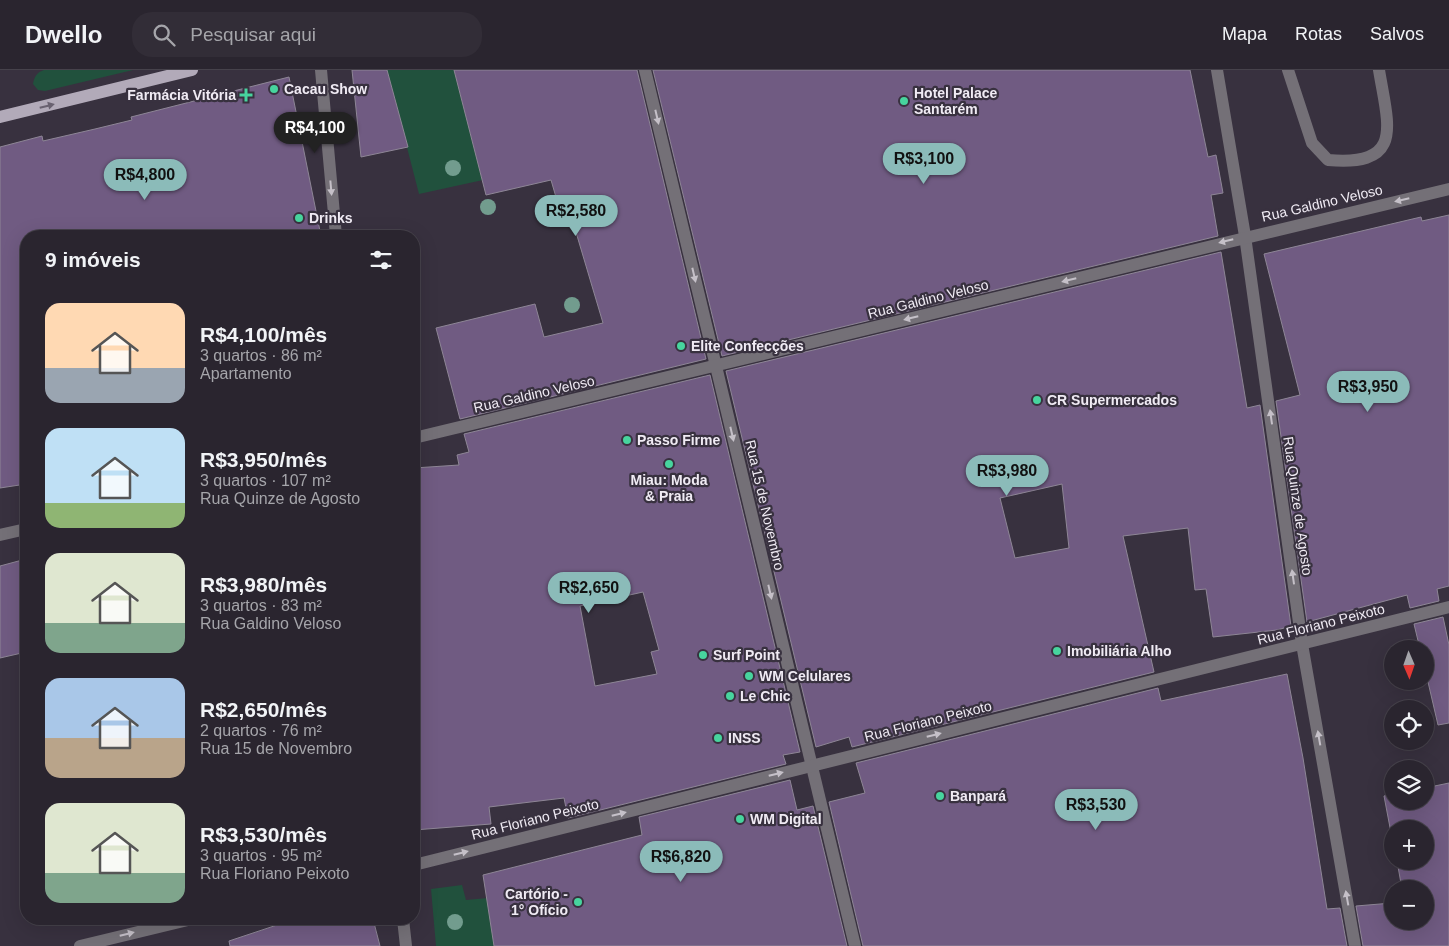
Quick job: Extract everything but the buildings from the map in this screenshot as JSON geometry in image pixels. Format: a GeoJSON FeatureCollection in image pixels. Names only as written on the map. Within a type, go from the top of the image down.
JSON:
{"type":"FeatureCollection","features":[{"type":"Feature","properties":{"kind":"main road"},"geometry":{"type":"LineString","coordinates":[[0,117],[192,70]]}},
{"type":"Feature","properties":{"kind":"street"},"geometry":{"type":"LineString","coordinates":[[321,70],[335,230]]}},
{"type":"Feature","properties":{"kind":"street","name":"Rua 15 de Novembro"},"geometry":{"type":"LineString","coordinates":[[646,70],[854,946]]}},
{"type":"Feature","properties":{"kind":"street","name":"Rua Quinze de Agosto"},"geometry":{"type":"LineString","coordinates":[[1217,70],[1245,236],[1302,644],[1355,946]]}},
{"type":"Feature","properties":{"kind":"street"},"geometry":{"type":"LineString","coordinates":[[1288,70],[1312,143],[1328,160],[1347,162],[1365,159],[1382,150],[1387,137],[1388,124],[1379,70]]}},
{"type":"Feature","properties":{"kind":"street","name":"Rua Galdino Veloso"},"geometry":{"type":"LineString","coordinates":[[420,437],[1449,188]]}},
{"type":"Feature","properties":{"kind":"street"},"geometry":{"type":"LineString","coordinates":[[0,535],[20,530]]}},
{"type":"Feature","properties":{"kind":"street","name":"Rua Floriano Peixoto"},"geometry":{"type":"LineString","coordinates":[[420,864],[1449,607]]}},
{"type":"Feature","properties":{"kind":"street"},"geometry":{"type":"LineString","coordinates":[[80,946],[167,925]]}},
{"type":"Feature","properties":{"kind":"street"},"geometry":{"type":"LineString","coordinates":[[404,925],[406,946]]}},
{"type":"Feature","properties":{"kind":"green space"},"geometry":{"type":"Polygon","coordinates":[[[44,70],[133,70],[45,91],[38,90],[33,84],[36,75],[44,70]]]}},
{"type":"Feature","properties":{"kind":"green space"},"geometry":{"type":"Polygon","coordinates":[[[387,70],[454,70],[483,180],[419,194],[387,70]]]}},
{"type":"Feature","properties":{"kind":"green space"},"geometry":{"type":"Polygon","coordinates":[[[462,885],[466,900],[488,898],[494,946],[436,946],[431,889],[462,885]]]}},
{"type":"Feature","properties":{"kind":"place","name":"Cacau Show"},"geometry":{"type":"Point","coordinates":[274,89]}},
{"type":"Feature","properties":{"kind":"place","name":"Farmácia Vitória"},"geometry":{"type":"Point","coordinates":[246,95]}},
{"type":"Feature","properties":{"kind":"place","name":"Hotel Palace Santarém"},"geometry":{"type":"Point","coordinates":[904,101]}},
{"type":"Feature","properties":{"kind":"place","name":"Drinks"},"geometry":{"type":"Point","coordinates":[299,218]}},
{"type":"Feature","properties":{"kind":"place","name":"Elite Confecções"},"geometry":{"type":"Point","coordinates":[681,346]}},
{"type":"Feature","properties":{"kind":"place","name":"CR Supermercados"},"geometry":{"type":"Point","coordinates":[1037,400]}},
{"type":"Feature","properties":{"kind":"place","name":"Passo Firme"},"geometry":{"type":"Point","coordinates":[627,440]}},
{"type":"Feature","properties":{"kind":"place","name":"Miau: Moda & Praia"},"geometry":{"type":"Point","coordinates":[669,464]}},
{"type":"Feature","properties":{"kind":"place","name":"Imobiliária Alho"},"geometry":{"type":"Point","coordinates":[1057,651]}},
{"type":"Feature","properties":{"kind":"place","name":"Surf Point"},"geometry":{"type":"Point","coordinates":[703,655]}},
{"type":"Feature","properties":{"kind":"place","name":"WM Celulares"},"geometry":{"type":"Point","coordinates":[749,676]}},
{"type":"Feature","properties":{"kind":"place","name":"Le Chic"},"geometry":{"type":"Point","coordinates":[730,696]}},
{"type":"Feature","properties":{"kind":"place","name":"INSS"},"geometry":{"type":"Point","coordinates":[718,738]}},
{"type":"Feature","properties":{"kind":"place","name":"Banpará"},"geometry":{"type":"Point","coordinates":[940,796]}},
{"type":"Feature","properties":{"kind":"place","name":"WM Digital"},"geometry":{"type":"Point","coordinates":[740,819]}},
{"type":"Feature","properties":{"kind":"place","name":"Cartório - 1° Ofício"},"geometry":{"type":"Point","coordinates":[578,902]}}]}
